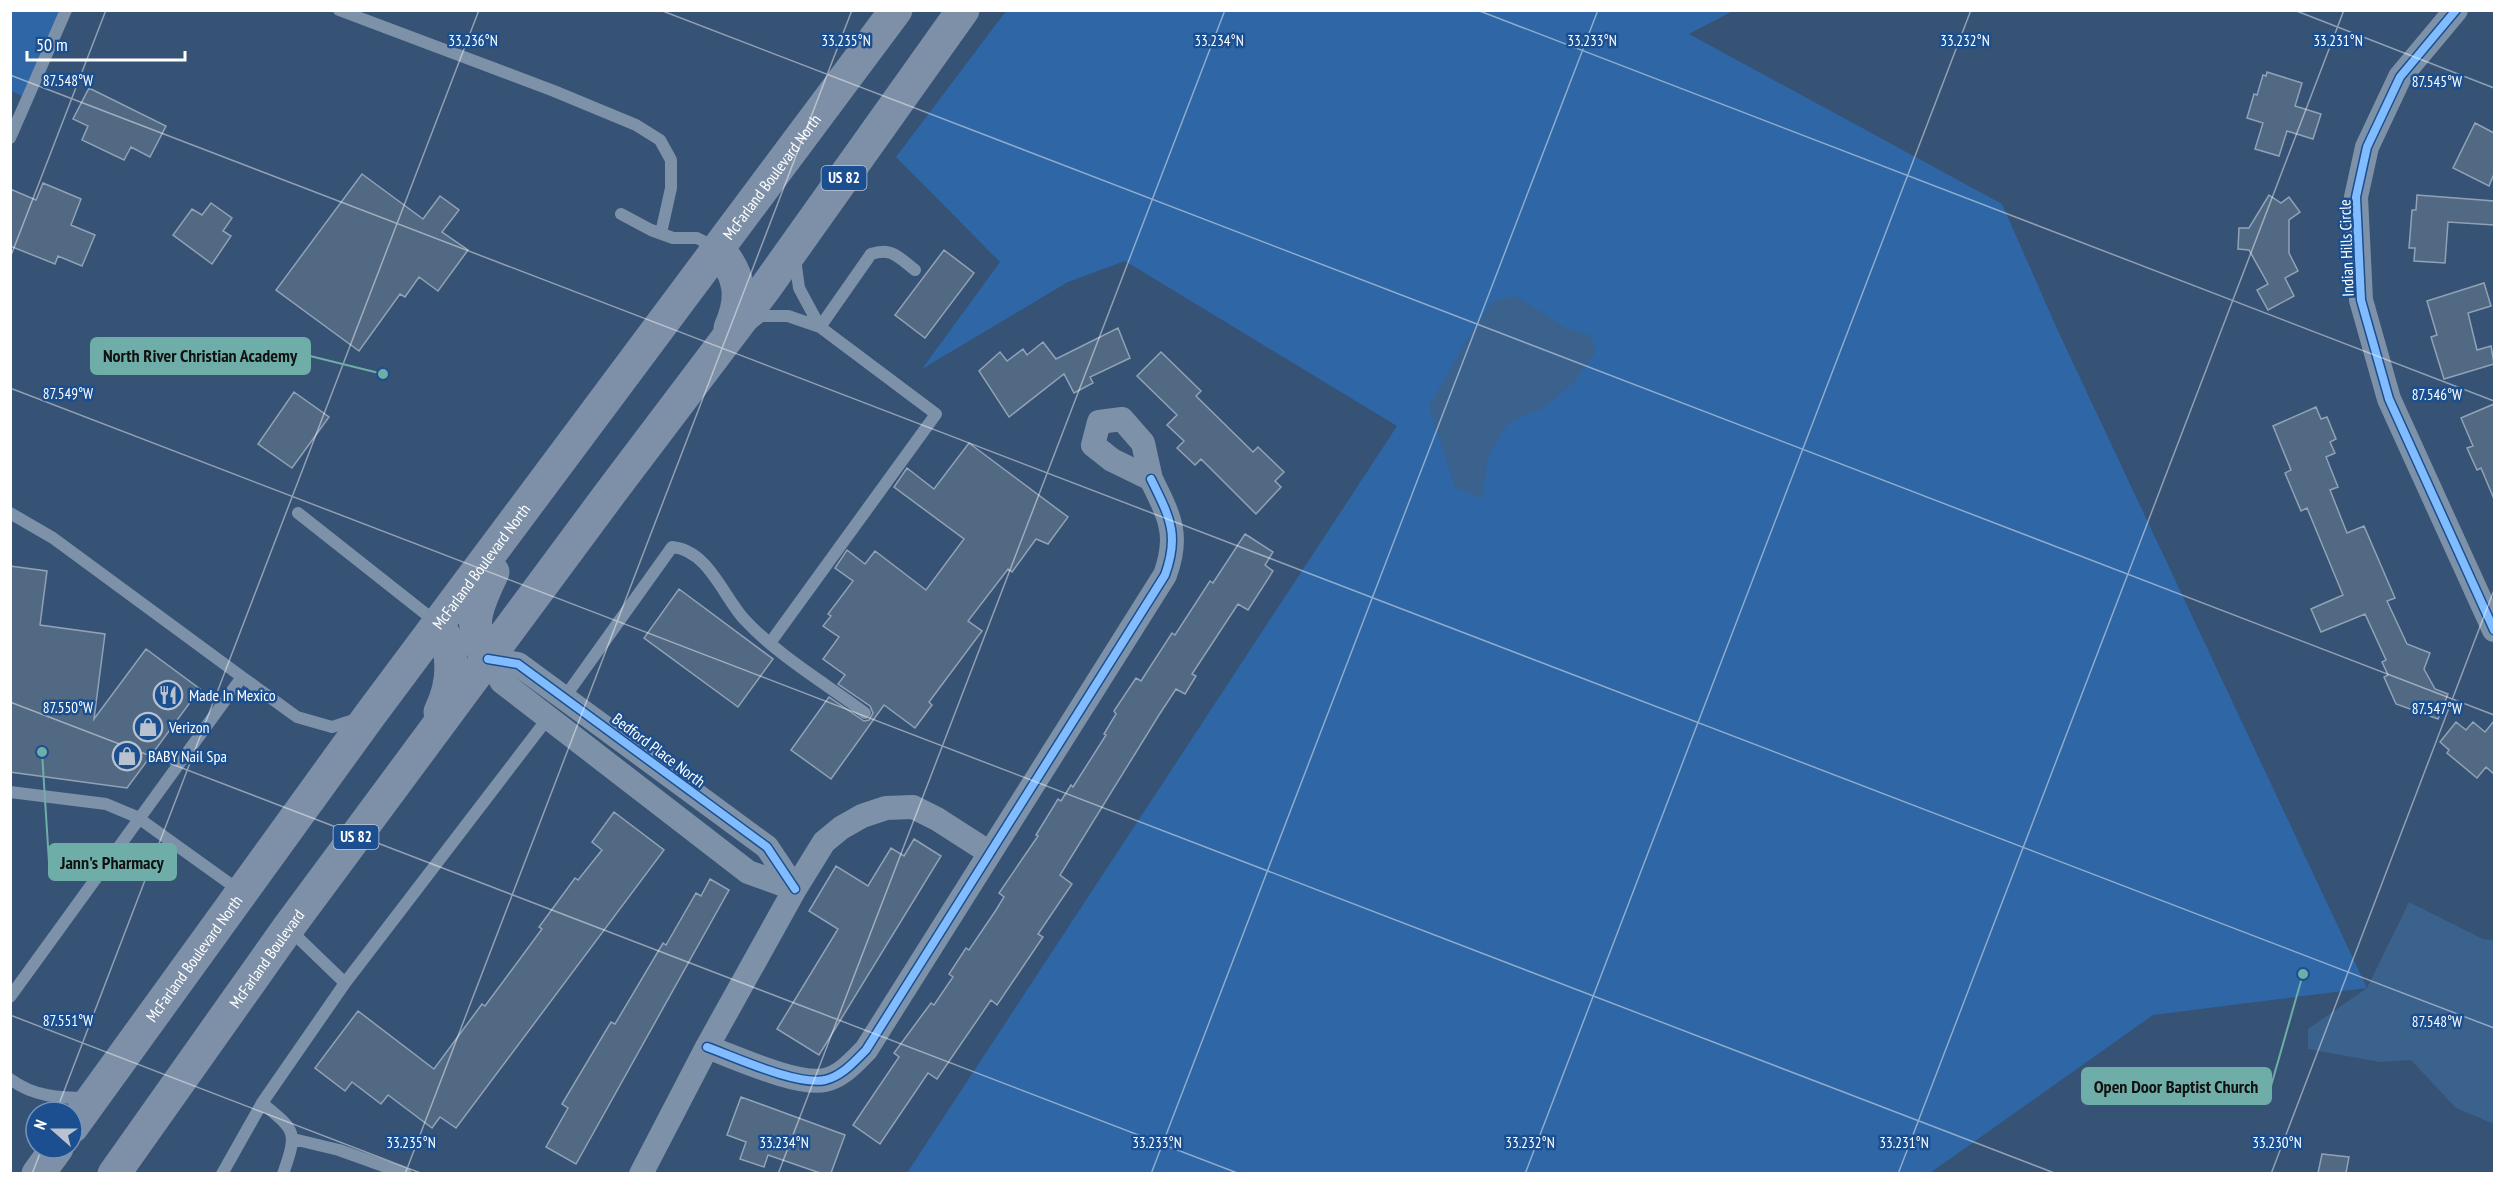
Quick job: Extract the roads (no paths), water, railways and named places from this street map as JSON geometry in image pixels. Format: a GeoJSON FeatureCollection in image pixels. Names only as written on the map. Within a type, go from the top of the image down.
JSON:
{"type":"FeatureCollection","features":[{"type":"Feature","properties":{"kind":"highway","name":"McFarland Boulevard North"},"geometry":{"type":"LineString","coordinates":[[84,1110],[370,715],[896,10]]}},
{"type":"Feature","properties":{"kind":"highway","name":"US 82"},"geometry":{"type":"LineString","coordinates":[[423,746],[794,248],[963,10]]}},
{"type":"Feature","properties":{"kind":"highway"},"geometry":{"type":"LineString","coordinates":[[718,249],[730,263],[738,288],[735,316],[723,344]]}},
{"type":"Feature","properties":{"kind":"highway"},"geometry":{"type":"LineString","coordinates":[[488,659],[476,634],[477,609],[519,516]]}},
{"type":"Feature","properties":{"kind":"highway"},"geometry":{"type":"LineString","coordinates":[[423,746],[444,704],[452,677],[451,650],[448,639],[439,625]]}},
{"type":"Feature","properties":{"kind":"highway","name":"McFarland Boulevard"},"geometry":{"type":"LineString","coordinates":[[114,1173],[288,928],[423,746]]}},
{"type":"Feature","properties":{"kind":"highway"},"geometry":{"type":"LineString","coordinates":[[38,1173],[48,1160]]}},
{"type":"Feature","properties":{"kind":"street","name":"Indian Hills Circle"},"geometry":{"type":"LineString","coordinates":[[2456,10],[2400,77],[2367,147],[2356,197],[2361,300],[2389,399],[2494,630]]}},
{"type":"Feature","properties":{"kind":"street"},"geometry":{"type":"LineString","coordinates":[[707,1047],[800,1079],[824,1080],[848,1069],[866,1050],[1165,575],[1173,553],[1172,529],[1151,479]]}},
{"type":"Feature","properties":{"kind":"street","name":"Bedford Place North"},"geometry":{"type":"LineString","coordinates":[[488,659],[518,664],[566,697],[767,847],[795,889]]}},
{"type":"Feature","properties":{"kind":"street"},"geometry":{"type":"LineString","coordinates":[[488,659],[502,682],[748,872],[795,889]]}},
{"type":"Feature","properties":{"kind":"street"},"geometry":{"type":"LineString","coordinates":[[641,1173],[707,1047],[795,889],[824,842],[841,828],[862,816],[886,808],[914,807],[990,853]]}},
{"type":"Feature","properties":{"kind":"lane"},"geometry":{"type":"LineString","coordinates":[[10,138],[66,10]]}},
{"type":"Feature","properties":{"kind":"lane"},"geometry":{"type":"LineString","coordinates":[[339,10],[554,91],[636,125],[660,140],[671,159],[671,188],[661,233]]}},
{"type":"Feature","properties":{"kind":"lane"},"geometry":{"type":"LineString","coordinates":[[621,214],[673,238],[697,238],[718,249]]}},
{"type":"Feature","properties":{"kind":"lane"},"geometry":{"type":"LineString","coordinates":[[794,248],[799,288],[820,327]]}},
{"type":"Feature","properties":{"kind":"lane"},"geometry":{"type":"LineString","coordinates":[[820,327],[871,254],[883,250],[892,252],[915,270]]}},
{"type":"Feature","properties":{"kind":"lane"},"geometry":{"type":"LineString","coordinates":[[723,344],[761,316],[788,316],[820,327],[936,414],[770,643]]}},
{"type":"Feature","properties":{"kind":"lane"},"geometry":{"type":"LineString","coordinates":[[10,513],[53,538],[297,717],[332,727],[370,715]]}},
{"type":"Feature","properties":{"kind":"lane"},"geometry":{"type":"LineString","coordinates":[[298,513],[439,625]]}},
{"type":"Feature","properties":{"kind":"lane"},"geometry":{"type":"LineString","coordinates":[[222,1173],[262,1103],[345,984],[548,717],[566,697],[672,547],[683,548],[699,559],[722,586],[744,619],[770,643],[866,712]]}},
{"type":"Feature","properties":{"kind":"lane"},"geometry":{"type":"LineString","coordinates":[[10,997],[242,677]]}},
{"type":"Feature","properties":{"kind":"lane"},"geometry":{"type":"LineString","coordinates":[[11,796],[106,804],[140,819],[242,892]]}},
{"type":"Feature","properties":{"kind":"lane"},"geometry":{"type":"LineString","coordinates":[[288,928],[345,984]]}},
{"type":"Feature","properties":{"kind":"lane"},"geometry":{"type":"LineString","coordinates":[[10,1079],[22,1088],[52,1098],[93,1098]]}},
{"type":"Feature","properties":{"kind":"lane"},"geometry":{"type":"LineString","coordinates":[[262,1103],[289,1125],[293,1139],[283,1173]]}},
{"type":"Feature","properties":{"kind":"lane"},"geometry":{"type":"LineString","coordinates":[[293,1139],[339,1150],[406,1173]]}},
{"type":"Feature","properties":{"kind":"place","name":"North River Christian Academy"},"geometry":{"type":"Point","coordinates":[383,374]}},
{"type":"Feature","properties":{"kind":"place","name":"Made In Mexico"},"geometry":{"type":"Point","coordinates":[168,695]}},
{"type":"Feature","properties":{"kind":"place","name":"Verizon"},"geometry":{"type":"Point","coordinates":[148,727]}},
{"type":"Feature","properties":{"kind":"place","name":"Jann's Pharmacy"},"geometry":{"type":"Point","coordinates":[42,752]}},
{"type":"Feature","properties":{"kind":"place","name":"BABY Nail Spa"},"geometry":{"type":"Point","coordinates":[127,756]}},
{"type":"Feature","properties":{"kind":"place","name":"Open Door Baptist Church"},"geometry":{"type":"Point","coordinates":[2303,974]}}]}
